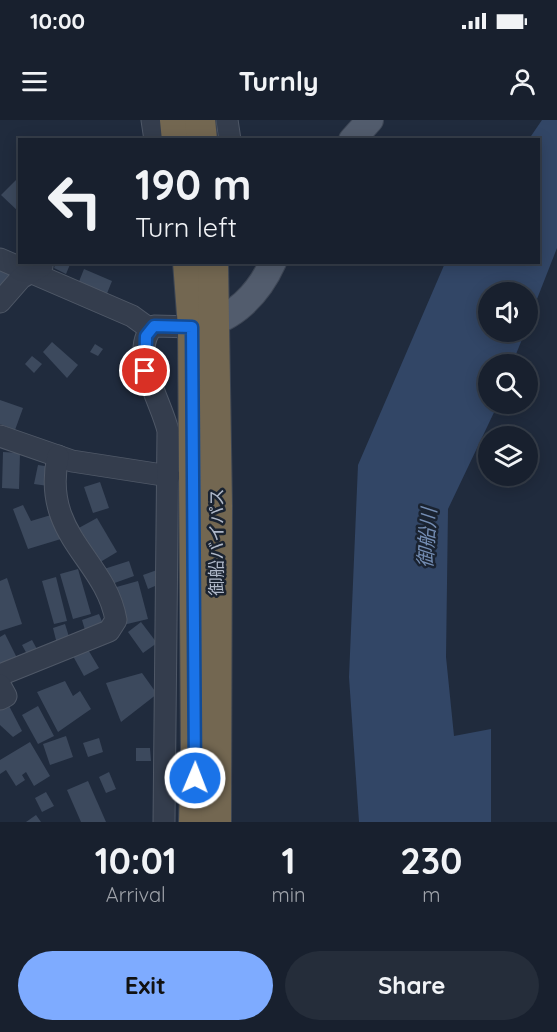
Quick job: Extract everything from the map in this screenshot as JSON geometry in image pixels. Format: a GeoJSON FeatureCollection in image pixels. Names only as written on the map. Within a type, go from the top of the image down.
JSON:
{"type":"FeatureCollection","features":[{"type":"Feature","properties":{"kind":"highway"},"geometry":{"type":"LineString","coordinates":[[175,120],[177,138]]}},
{"type":"Feature","properties":{"kind":"highway"},"geometry":{"type":"LineString","coordinates":[[200,120],[202,138]]}},
{"type":"Feature","properties":{"kind":"highway","name":"御船バイパス"},"geometry":{"type":"LineString","coordinates":[[189,264],[204,325],[216,822]]}},
{"type":"Feature","properties":{"kind":"highway","name":"御船バイパス"},"geometry":{"type":"LineString","coordinates":[[194,822],[204,325],[213,264]]}},
{"type":"Feature","properties":{"kind":"main road"},"geometry":{"type":"LineString","coordinates":[[354,138],[370,120]]}},
{"type":"Feature","properties":{"kind":"main road"},"geometry":{"type":"LineString","coordinates":[[204,325],[238,309],[255,293],[272,264]]}},
{"type":"Feature","properties":{"kind":"street"},"geometry":{"type":"LineString","coordinates":[[152,120],[154,138]]}},
{"type":"Feature","properties":{"kind":"street"},"geometry":{"type":"LineString","coordinates":[[227,120],[230,138]]}},
{"type":"Feature","properties":{"kind":"street"},"geometry":{"type":"LineString","coordinates":[[0,259],[18,263]]}},
{"type":"Feature","properties":{"kind":"street"},"geometry":{"type":"LineString","coordinates":[[0,302],[21,278],[39,267],[132,316],[150,329]]}},
{"type":"Feature","properties":{"kind":"street"},"geometry":{"type":"LineString","coordinates":[[164,822],[169,476],[165,418],[145,371],[144,353],[150,329],[154,326],[204,325]]}},
{"type":"Feature","properties":{"kind":"street"},"geometry":{"type":"LineString","coordinates":[[0,436],[72,461],[169,476]]}},
{"type":"Feature","properties":{"kind":"street"},"geometry":{"type":"LineString","coordinates":[[0,675],[109,631],[116,620],[105,590],[67,532],[55,485],[58,456]]}},
{"type":"Feature","properties":{"kind":"street"},"geometry":{"type":"LineString","coordinates":[[0,685],[6,696],[0,699]]}},
{"type":"Feature","properties":{"kind":"water","name":"御船川"},"geometry":{"type":"Polygon","coordinates":[[[542,120],[557,120],[557,248],[538,296],[538,282],[478,282],[478,342],[521,342],[516,354],[478,354],[478,414],[493,414],[488,426],[478,426],[478,446],[448,509],[446,657],[454,736],[491,729],[491,822],[359,822],[349,677],[358,465],[445,264],[540,264],[540,138],[530,138],[542,120]]]}},
{"type":"Feature","properties":{"kind":"building"},"geometry":{"type":"Polygon","coordinates":[[[17,179],[18,211],[1,195],[17,179]]]}},
{"type":"Feature","properties":{"kind":"building"},"geometry":{"type":"Polygon","coordinates":[[[55,264],[70,264],[66,274],[54,268],[55,264]]]}},
{"type":"Feature","properties":{"kind":"building"},"geometry":{"type":"Polygon","coordinates":[[[0,267],[11,272],[0,286],[0,267]]]}},
{"type":"Feature","properties":{"kind":"building"},"geometry":{"type":"Polygon","coordinates":[[[84,269],[112,281],[106,296],[78,284],[84,269]]]}},
{"type":"Feature","properties":{"kind":"building"},"geometry":{"type":"Polygon","coordinates":[[[52,342],[78,365],[67,378],[43,352],[52,342]]]}},
{"type":"Feature","properties":{"kind":"building"},"geometry":{"type":"Polygon","coordinates":[[[95,344],[103,349],[98,356],[90,352],[95,344]]]}},
{"type":"Feature","properties":{"kind":"building"},"geometry":{"type":"Polygon","coordinates":[[[32,356],[42,364],[34,373],[25,364],[32,356]]]}},
{"type":"Feature","properties":{"kind":"building"},"geometry":{"type":"Polygon","coordinates":[[[0,400],[23,408],[15,430],[0,424],[0,400]]]}},
{"type":"Feature","properties":{"kind":"building"},"geometry":{"type":"Polygon","coordinates":[[[3,452],[20,453],[19,489],[2,488],[3,452]]]}},
{"type":"Feature","properties":{"kind":"building"},"geometry":{"type":"Polygon","coordinates":[[[38,465],[51,467],[48,486],[34,484],[38,465]]]}},
{"type":"Feature","properties":{"kind":"building"},"geometry":{"type":"Polygon","coordinates":[[[100,482],[109,508],[93,513],[84,487],[100,482]]]}},
{"type":"Feature","properties":{"kind":"building"},"geometry":{"type":"Polygon","coordinates":[[[23,505],[31,521],[51,515],[61,539],[28,549],[13,509],[23,505]]]}},
{"type":"Feature","properties":{"kind":"building"},"geometry":{"type":"Polygon","coordinates":[[[97,518],[117,552],[97,564],[77,529],[97,518]]]}},
{"type":"Feature","properties":{"kind":"building"},"geometry":{"type":"Polygon","coordinates":[[[129,561],[134,576],[109,585],[104,569],[129,561]]]}},
{"type":"Feature","properties":{"kind":"building"},"geometry":{"type":"Polygon","coordinates":[[[78,569],[91,614],[73,619],[60,574],[78,569]]]}},
{"type":"Feature","properties":{"kind":"building"},"geometry":{"type":"Polygon","coordinates":[[[157,570],[162,583],[148,589],[143,575],[157,570]]]}},
{"type":"Feature","properties":{"kind":"building"},"geometry":{"type":"Polygon","coordinates":[[[56,577],[67,621],[54,624],[42,581],[56,577]]]}},
{"type":"Feature","properties":{"kind":"building"},"geometry":{"type":"Polygon","coordinates":[[[7,578],[22,624],[0,631],[0,581],[7,578]]]}},
{"type":"Feature","properties":{"kind":"building"},"geometry":{"type":"Polygon","coordinates":[[[138,581],[148,619],[123,625],[113,588],[138,581]]]}},
{"type":"Feature","properties":{"kind":"building"},"geometry":{"type":"Polygon","coordinates":[[[99,614],[103,624],[85,630],[82,620],[99,614]]]}},
{"type":"Feature","properties":{"kind":"building"},"geometry":{"type":"Polygon","coordinates":[[[141,622],[157,643],[143,653],[128,632],[141,622]]]}},
{"type":"Feature","properties":{"kind":"building"},"geometry":{"type":"Polygon","coordinates":[[[65,624],[70,640],[57,644],[53,628],[65,624]]]}},
{"type":"Feature","properties":{"kind":"building"},"geometry":{"type":"Polygon","coordinates":[[[5,634],[18,660],[0,668],[0,637],[5,634]]]}},
{"type":"Feature","properties":{"kind":"building"},"geometry":{"type":"Polygon","coordinates":[[[32,640],[38,651],[28,656],[22,645],[32,640]]]}},
{"type":"Feature","properties":{"kind":"building"},"geometry":{"type":"Polygon","coordinates":[[[87,648],[99,668],[84,676],[73,656],[87,648]]]}},
{"type":"Feature","properties":{"kind":"building"},"geometry":{"type":"Polygon","coordinates":[[[142,673],[157,694],[121,722],[106,683],[142,673]]]}},
{"type":"Feature","properties":{"kind":"building"},"geometry":{"type":"Polygon","coordinates":[[[65,681],[73,696],[80,691],[91,709],[58,732],[37,692],[65,681]]]}},
{"type":"Feature","properties":{"kind":"building"},"geometry":{"type":"Polygon","coordinates":[[[7,702],[22,731],[13,737],[0,725],[0,705],[7,702]]]}},
{"type":"Feature","properties":{"kind":"building"},"geometry":{"type":"Polygon","coordinates":[[[38,706],[54,736],[38,744],[22,715],[38,706]]]}},
{"type":"Feature","properties":{"kind":"building"},"geometry":{"type":"Polygon","coordinates":[[[66,736],[73,757],[50,765],[43,744],[66,736]]]}},
{"type":"Feature","properties":{"kind":"building"},"geometry":{"type":"Polygon","coordinates":[[[99,738],[103,752],[88,757],[83,743],[99,738]]]}},
{"type":"Feature","properties":{"kind":"building"},"geometry":{"type":"Polygon","coordinates":[[[30,742],[50,776],[34,786],[26,772],[22,775],[25,780],[16,786],[6,770],[0,774],[0,760],[30,742]]]}},
{"type":"Feature","properties":{"kind":"building"},"geometry":{"type":"Polygon","coordinates":[[[136,748],[150,748],[151,761],[136,761],[136,748]]]}},
{"type":"Feature","properties":{"kind":"building"},"geometry":{"type":"Polygon","coordinates":[[[109,772],[116,789],[106,793],[99,777],[109,772]]]}},
{"type":"Feature","properties":{"kind":"building"},"geometry":{"type":"Polygon","coordinates":[[[88,781],[106,822],[81,822],[67,790],[88,781]]]}},
{"type":"Feature","properties":{"kind":"building"},"geometry":{"type":"Polygon","coordinates":[[[46,792],[54,806],[42,812],[35,798],[46,792]]]}},
{"type":"Feature","properties":{"kind":"building"},"geometry":{"type":"Polygon","coordinates":[[[36,815],[41,822],[26,822],[36,815]]]}},
{"type":"Feature","properties":{"kind":"route"},"geometry":{"type":"LineString","coordinates":[[145,371],[146,336],[150,329],[164,324],[192,327],[195,778]]}}]}
